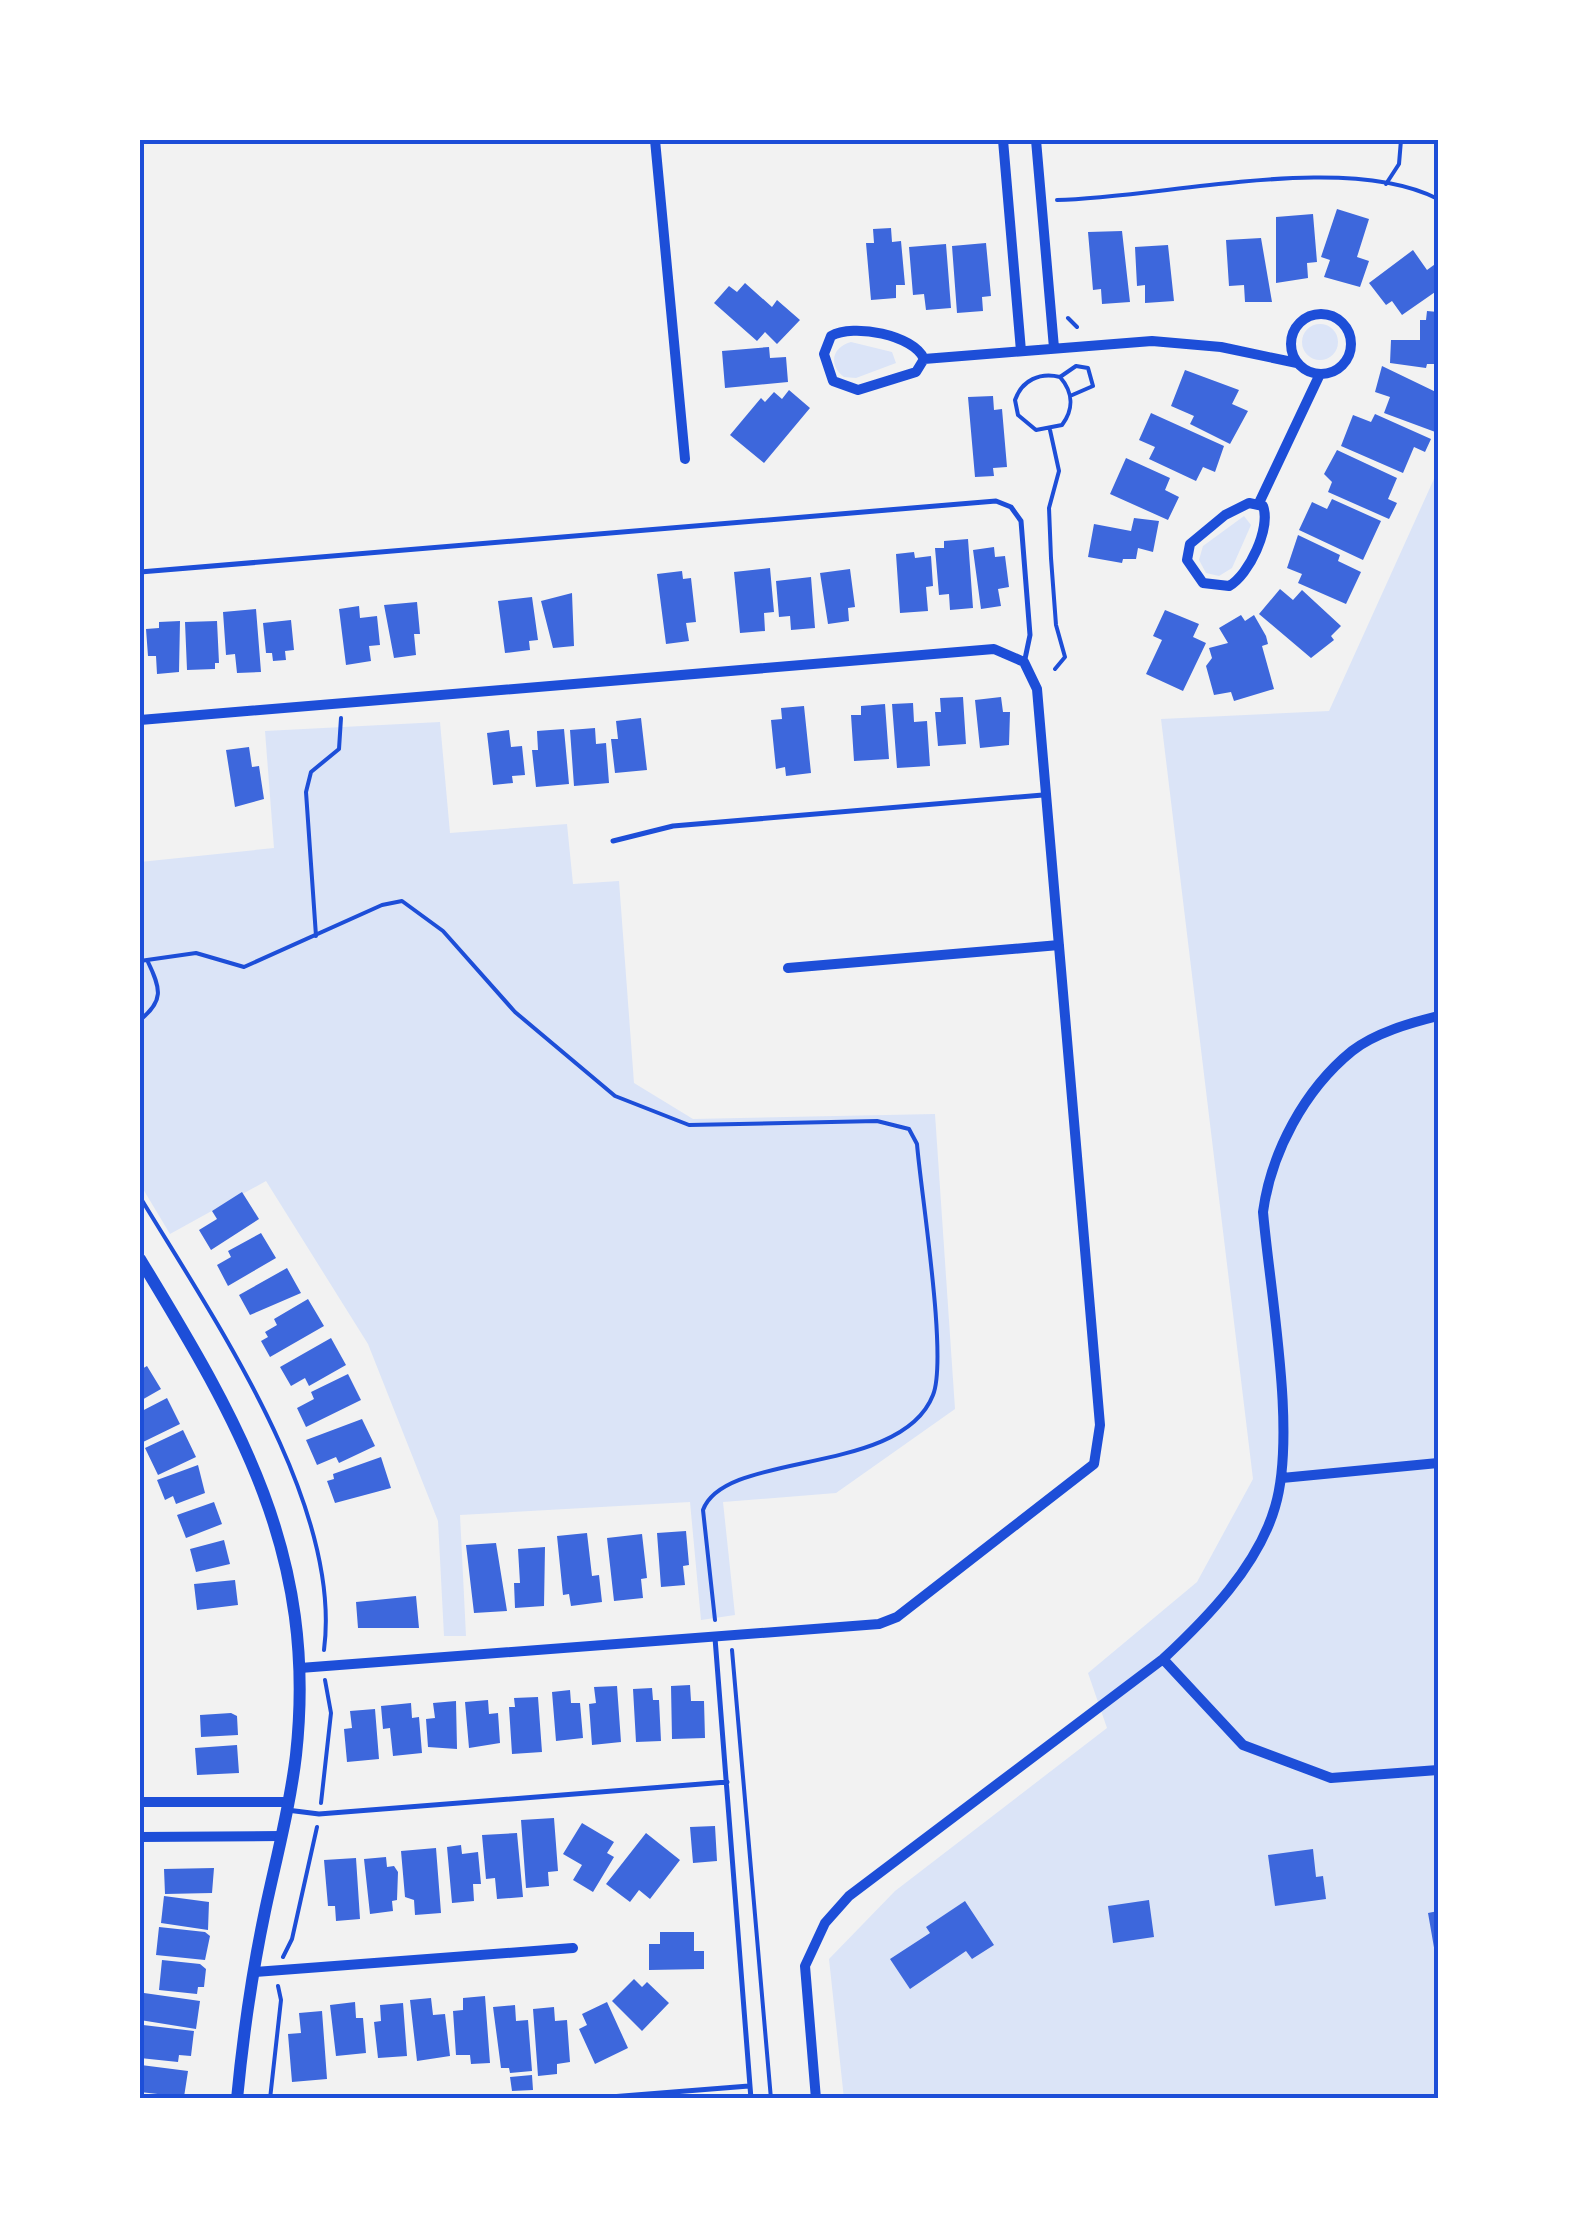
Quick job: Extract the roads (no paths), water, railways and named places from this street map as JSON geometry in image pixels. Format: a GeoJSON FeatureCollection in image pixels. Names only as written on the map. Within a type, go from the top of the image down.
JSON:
{"type":"FeatureCollection","features":[{"type":"Feature","properties":{"kind":"street"},"geometry":{"type":"LineString","coordinates":[[655,140],[684,459]]}},
{"type":"Feature","properties":{"kind":"street"},"geometry":{"type":"LineString","coordinates":[[1003,140],[1021,351]]}},
{"type":"Feature","properties":{"kind":"street"},"geometry":{"type":"LineString","coordinates":[[1036,140],[1054,348]]}},
{"type":"Feature","properties":{"kind":"street"},"geometry":{"type":"LineString","coordinates":[[924,359],[914,346],[856,330],[831,336],[824,354],[833,381],[853,390],[912,374],[924,359],[1184,342],[1297,363],[1320,374],[1338,368],[1350,351],[1348,331],[1334,317],[1314,314],[1297,325],[1290,344],[1297,363]]}},
{"type":"Feature","properties":{"kind":"street"},"geometry":{"type":"LineString","coordinates":[[1260,503],[1320,374]]}},
{"type":"Feature","properties":{"kind":"street"},"geometry":{"type":"LineString","coordinates":[[1260,503],[1266,511],[1266,523],[1240,579],[1228,586],[1203,582],[1188,560],[1190,544],[1234,508],[1260,503]]}},
{"type":"Feature","properties":{"kind":"street"},"geometry":{"type":"LineString","coordinates":[[140,720],[994,649],[1024,662],[1037,689],[1100,1425],[1099,1454],[1079,1480],[897,1617],[867,1626],[300,1668]]}},
{"type":"Feature","properties":{"kind":"street"},"geometry":{"type":"LineString","coordinates":[[788,968],[1060,945]]}},
{"type":"Feature","properties":{"kind":"street"},"geometry":{"type":"LineString","coordinates":[[816,2099],[805,1966],[825,1923],[849,1896],[1163,1658],[1200,1625],[1256,1550],[1275,1511],[1285,1453],[1262,1212],[1267,1178],[1300,1111],[1352,1051],[1408,1024],[1438,1016]]}},
{"type":"Feature","properties":{"kind":"street"},"geometry":{"type":"LineString","coordinates":[[140,1259],[214,1380],[261,1478],[286,1565],[300,1668],[288,1806],[255,1972],[238,2099]]}},
{"type":"Feature","properties":{"kind":"street"},"geometry":{"type":"LineString","coordinates":[[1282,1478],[1438,1463]]}},
{"type":"Feature","properties":{"kind":"street"},"geometry":{"type":"LineString","coordinates":[[1163,1658],[1242,1746],[1331,1778],[1438,1770]]}},
{"type":"Feature","properties":{"kind":"street"},"geometry":{"type":"LineString","coordinates":[[140,1802],[288,1806]]}},
{"type":"Feature","properties":{"kind":"street"},"geometry":{"type":"LineString","coordinates":[[140,1836],[281,1836]]}},
{"type":"Feature","properties":{"kind":"street"},"geometry":{"type":"LineString","coordinates":[[255,1972],[573,1948]]}},
{"type":"Feature","properties":{"kind":"lane"},"geometry":{"type":"LineString","coordinates":[[140,572],[996,501],[1011,507],[1020,521],[1030,635],[1024,662]]}},
{"type":"Feature","properties":{"kind":"lane"},"geometry":{"type":"LineString","coordinates":[[613,841],[673,826],[1046,795]]}},
{"type":"Feature","properties":{"kind":"lane"},"geometry":{"type":"LineString","coordinates":[[715,1638],[751,2099]]}},
{"type":"Feature","properties":{"kind":"lane"},"geometry":{"type":"LineString","coordinates":[[288,1806],[320,1814],[727,1782]]}},
{"type":"Feature","properties":{"kind":"lane"},"geometry":{"type":"LineString","coordinates":[[585,2099],[750,2086]]}}]}
